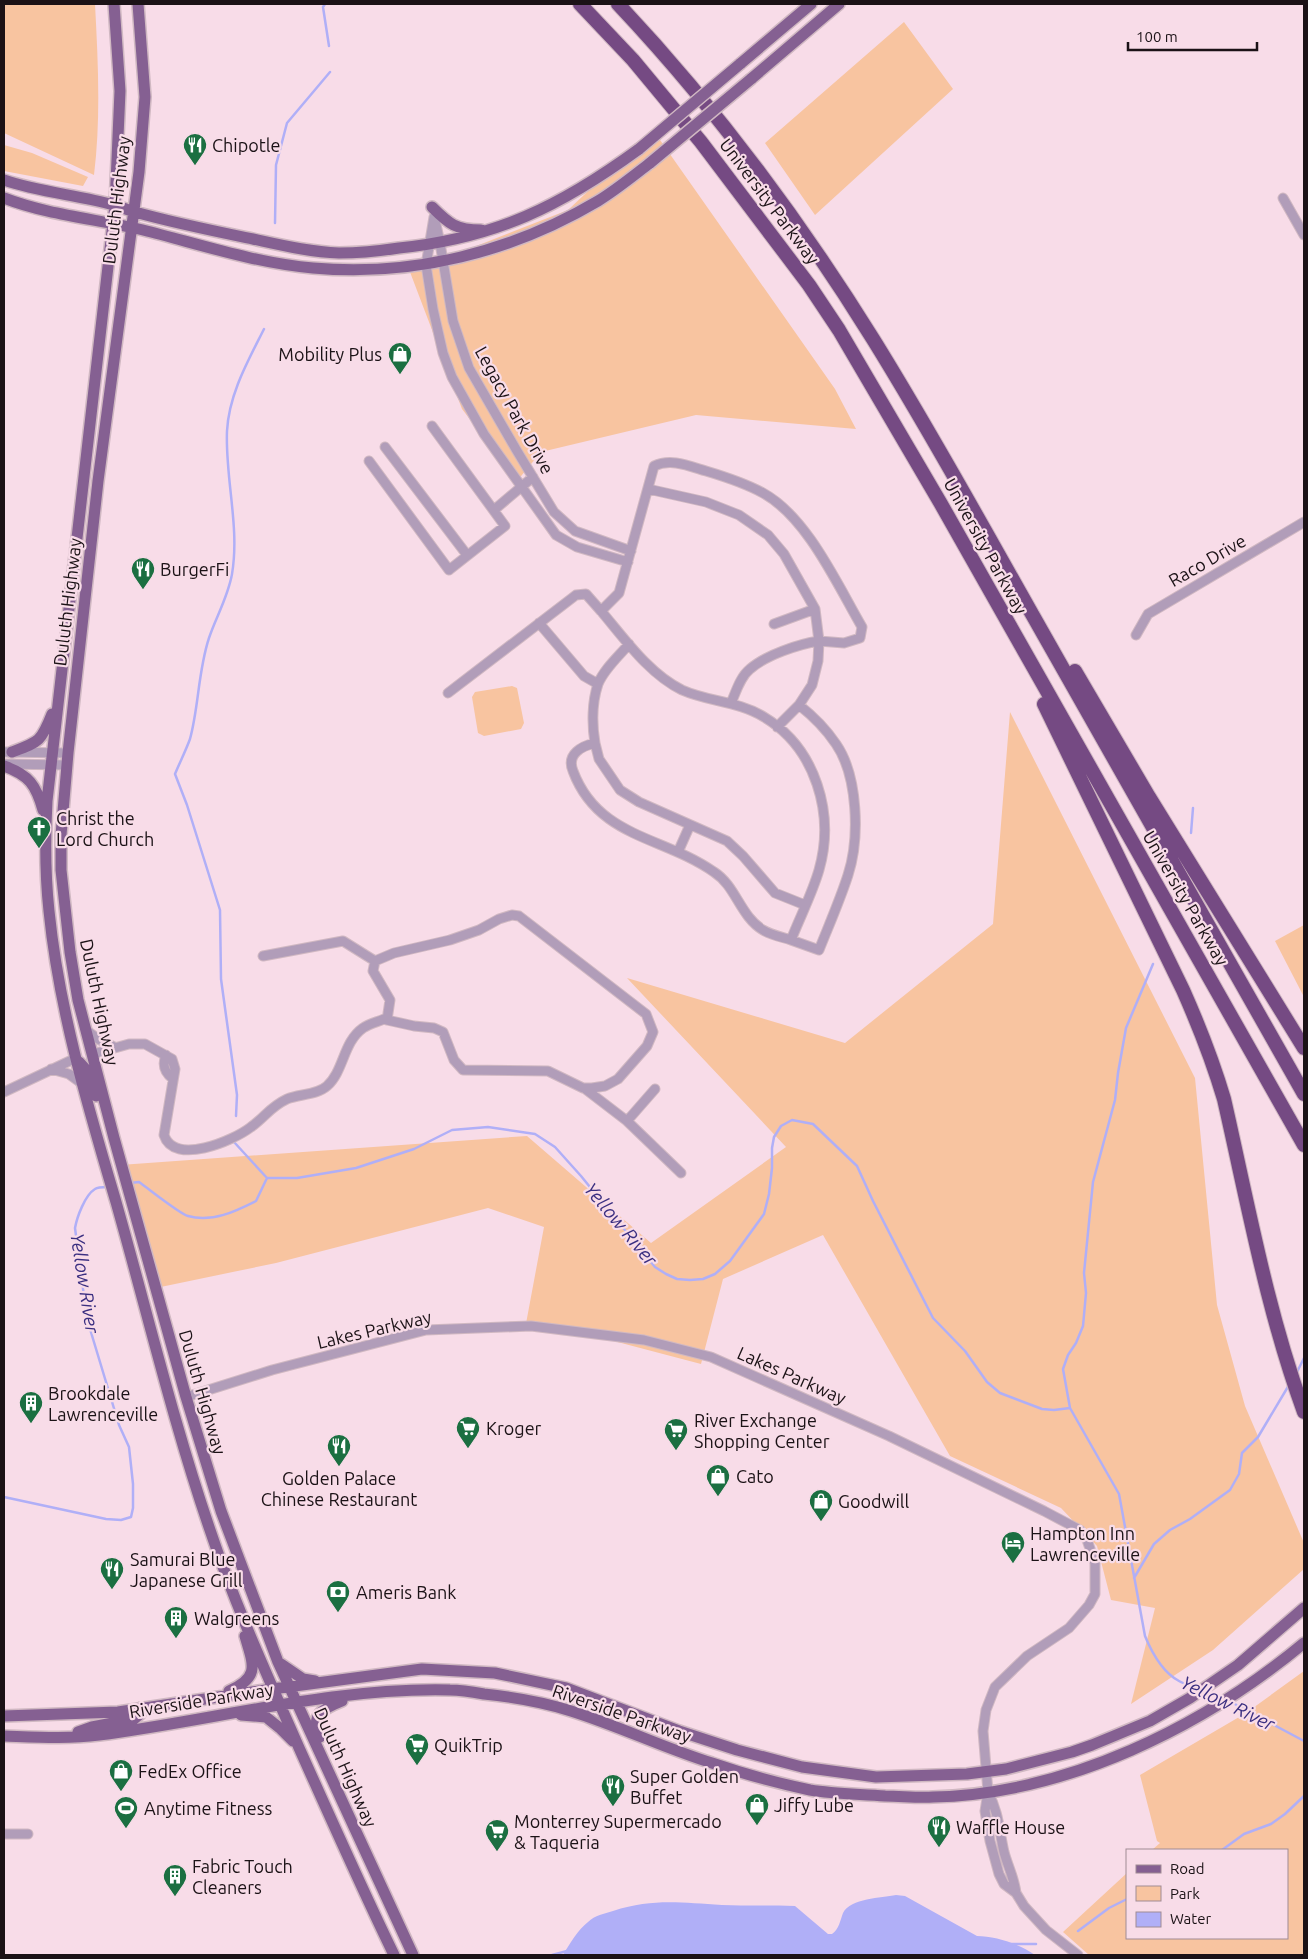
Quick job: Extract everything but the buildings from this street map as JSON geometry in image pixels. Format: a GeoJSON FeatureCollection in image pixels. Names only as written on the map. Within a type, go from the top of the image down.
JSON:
{"type":"FeatureCollection","features":[{"type":"Feature","properties":{"kind":"highway","name":"University Parkway"},"geometry":{"type":"LineString","coordinates":[[580,4],[622,48],[665,98],[756,212],[809,285],[891,417],[1304,1144]]}},
{"type":"Feature","properties":{"kind":"highway","name":"University Parkway"},"geometry":{"type":"LineString","coordinates":[[618,4],[694,90],[738,145],[797,224],[873,339],[1005,567],[1304,1094]]}},
{"type":"Feature","properties":{"kind":"highway"},"geometry":{"type":"LineString","coordinates":[[1005,567],[1033,601],[1150,797],[1304,1048]]}},
{"type":"Feature","properties":{"kind":"highway"},"geometry":{"type":"LineString","coordinates":[[1018,641],[1040,696],[1199,1027],[1224,1099],[1250,1220],[1276,1324],[1304,1412]]}},
{"type":"Feature","properties":{"kind":"main road","name":"Duluth Highway"},"geometry":{"type":"LineString","coordinates":[[114,4],[120,89],[115,205],[52,752],[45,847],[49,913],[59,978],[76,1058],[105,1166],[209,1528],[232,1591],[272,1689],[330,1820],[394,1955]]}},
{"type":"Feature","properties":{"kind":"main road","name":"Duluth Highway"},"geometry":{"type":"LineString","coordinates":[[138,4],[144,97],[139,172],[98,481],[68,752],[61,835],[61,870],[70,952],[85,1029],[130,1198],[186,1397],[221,1511],[278,1662],[413,1955]]}},
{"type":"Feature","properties":{"kind":"main road"},"geometry":{"type":"LineString","coordinates":[[4,180],[115,205],[134,212],[220,233],[311,250],[338,253],[369,252],[428,246],[495,230],[542,210],[604,175],[639,149],[811,4]]}},
{"type":"Feature","properties":{"kind":"main road"},"geometry":{"type":"LineString","coordinates":[[4,198],[20,204],[132,227],[260,260],[312,268],[367,271],[442,262],[489,251],[548,228],[600,200],[650,163],[840,4]]}},
{"type":"Feature","properties":{"kind":"main road"},"geometry":{"type":"LineString","coordinates":[[432,207],[455,227],[466,230],[495,230]]}},
{"type":"Feature","properties":{"kind":"main road"},"geometry":{"type":"LineString","coordinates":[[8,752],[33,744],[44,735],[58,696]]}},
{"type":"Feature","properties":{"kind":"main road"},"geometry":{"type":"LineString","coordinates":[[4,765],[19,771],[32,782],[39,796],[46,819]]}},
{"type":"Feature","properties":{"kind":"main road"},"geometry":{"type":"LineString","coordinates":[[59,978],[77,1039],[93,1054]]}},
{"type":"Feature","properties":{"kind":"main road"},"geometry":{"type":"LineString","coordinates":[[76,1058],[89,1073],[107,1134],[114,1138]]}},
{"type":"Feature","properties":{"kind":"main road"},"geometry":{"type":"LineString","coordinates":[[213,1698],[243,1685],[251,1676],[253,1665],[232,1591]]}},
{"type":"Feature","properties":{"kind":"main road","name":"Riverside Parkway"},"geometry":{"type":"LineString","coordinates":[[4,1716],[93,1713],[141,1708],[422,1669],[495,1672],[566,1688],[679,1731],[737,1750],[802,1767],[876,1777],[916,1777],[986,1772],[1039,1761],[1092,1745],[1150,1721],[1190,1698],[1238,1666],[1304,1608]]}},
{"type":"Feature","properties":{"kind":"main road","name":"Riverside Parkway"},"geometry":{"type":"LineString","coordinates":[[4,1736],[98,1735],[279,1704],[393,1691],[454,1690],[519,1698],[569,1710],[733,1770],[814,1790],[933,1798],[988,1792],[1048,1780],[1092,1766],[1174,1728],[1236,1694],[1304,1643]]}},
{"type":"Feature","properties":{"kind":"main road"},"geometry":{"type":"LineString","coordinates":[[278,1662],[303,1679],[319,1682]]}},
{"type":"Feature","properties":{"kind":"main road"},"geometry":{"type":"LineString","coordinates":[[346,1809],[350,1802],[316,1727],[316,1720],[322,1711],[355,1696]]}},
{"type":"Feature","properties":{"kind":"main road"},"geometry":{"type":"LineString","coordinates":[[67,1736],[92,1727],[134,1720],[140,1714],[141,1708]]}},
{"type":"Feature","properties":{"kind":"main road"},"geometry":{"type":"LineString","coordinates":[[224,1714],[266,1717],[281,1729],[300,1749]]}},
{"type":"Feature","properties":{"kind":"street"},"geometry":{"type":"LineString","coordinates":[[1283,198],[1304,235]]}},
{"type":"Feature","properties":{"kind":"street","name":"Legacy Park Drive"},"geometry":{"type":"LineString","coordinates":[[628,562],[577,547],[556,535],[484,434],[452,377],[443,353],[432,309],[426,265],[434,217],[453,321],[469,368],[533,477],[554,512],[575,531],[631,551]]}},
{"type":"Feature","properties":{"kind":"street"},"geometry":{"type":"LineString","coordinates":[[369,460],[449,570],[505,526],[432,426]]}},
{"type":"Feature","properties":{"kind":"street"},"geometry":{"type":"LineString","coordinates":[[385,447],[467,555]]}},
{"type":"Feature","properties":{"kind":"street"},"geometry":{"type":"LineString","coordinates":[[601,611],[619,593],[654,466],[662,462],[679,463],[736,480],[764,493],[788,511],[813,543],[862,627],[860,638],[844,643],[819,641],[804,643],[784,650],[750,669],[741,680],[731,703]]}},
{"type":"Feature","properties":{"kind":"street"},"geometry":{"type":"LineString","coordinates":[[494,510],[533,477]]}},
{"type":"Feature","properties":{"kind":"street"},"geometry":{"type":"LineString","coordinates":[[648,489],[706,502],[739,515],[768,534],[784,554],[815,609],[819,641],[818,662],[812,685],[799,705],[777,727]]}},
{"type":"Feature","properties":{"kind":"street","name":"Raco Drive"},"geometry":{"type":"LineString","coordinates":[[1136,635],[1148,614],[1304,522]]}},
{"type":"Feature","properties":{"kind":"street"},"geometry":{"type":"LineString","coordinates":[[448,693],[576,595],[586,594],[657,673],[681,690],[710,699],[740,705],[765,718],[790,738],[807,760],[818,786],[824,810],[825,837],[819,870],[791,940]]}},
{"type":"Feature","properties":{"kind":"street"},"geometry":{"type":"LineString","coordinates":[[774,624],[815,609]]}},
{"type":"Feature","properties":{"kind":"street"},"geometry":{"type":"LineString","coordinates":[[539,623],[584,676],[598,684]]}},
{"type":"Feature","properties":{"kind":"street"},"geometry":{"type":"LineString","coordinates":[[629,644],[598,684],[592,721],[599,759],[620,790],[639,802],[727,841],[775,892],[805,905]]}},
{"type":"Feature","properties":{"kind":"street"},"geometry":{"type":"LineString","coordinates":[[595,742],[581,746],[573,755],[571,768],[582,791],[593,806],[608,820],[694,859],[716,873],[729,885],[746,913],[762,930],[819,950],[848,875],[854,854],[856,828],[854,797],[848,770],[837,745],[814,718],[799,705]]}},
{"type":"Feature","properties":{"kind":"street"},"geometry":{"type":"LineString","coordinates":[[8,752],[68,752]]}},
{"type":"Feature","properties":{"kind":"street"},"geometry":{"type":"LineString","coordinates":[[4,765],[67,765]]}},
{"type":"Feature","properties":{"kind":"street"},"geometry":{"type":"LineString","coordinates":[[678,852],[690,825]]}},
{"type":"Feature","properties":{"kind":"street"},"geometry":{"type":"LineString","coordinates":[[374,962],[394,953],[450,940],[479,930],[499,919],[519,916],[646,1014],[653,1032],[647,1046],[618,1079],[605,1086],[583,1088]]}},
{"type":"Feature","properties":{"kind":"street"},"geometry":{"type":"LineString","coordinates":[[263,956],[342,940],[374,962]]}},
{"type":"Feature","properties":{"kind":"street"},"geometry":{"type":"LineString","coordinates":[[374,962],[373,971],[390,1000],[385,1019]]}},
{"type":"Feature","properties":{"kind":"street"},"geometry":{"type":"LineString","coordinates":[[93,1054],[129,1044],[146,1044],[166,1055],[163,1063],[167,1074],[173,1079],[164,1135],[167,1143],[174,1148],[188,1150],[225,1141],[251,1127],[269,1109],[289,1099],[326,1088],[336,1075],[346,1051],[362,1029],[385,1019],[414,1026],[434,1028],[443,1032],[454,1060],[463,1070],[548,1071],[583,1088],[628,1121],[681,1174]]}},
{"type":"Feature","properties":{"kind":"street"},"geometry":{"type":"LineString","coordinates":[[85,1029],[98,1039],[114,1047]]}},
{"type":"Feature","properties":{"kind":"street"},"geometry":{"type":"LineString","coordinates":[[4,1092],[76,1058]]}},
{"type":"Feature","properties":{"kind":"street"},"geometry":{"type":"LineString","coordinates":[[51,1069],[69,1074],[84,1086]]}},
{"type":"Feature","properties":{"kind":"street"},"geometry":{"type":"LineString","coordinates":[[628,1121],[655,1090]]}},
{"type":"Feature","properties":{"kind":"street","name":"Lakes Parkway"},"geometry":{"type":"LineString","coordinates":[[186,1397],[272,1370],[426,1330],[531,1326],[644,1340],[711,1357],[894,1439],[1080,1530],[1087,1540],[1095,1564],[1095,1594],[1089,1605],[1069,1628],[1027,1656],[995,1687],[984,1720],[986,1772]]}},
{"type":"Feature","properties":{"kind":"street"},"geometry":{"type":"LineString","coordinates":[[986,1772],[988,1792],[997,1808],[1005,1853],[1014,1878],[1016,1893],[1035,1919],[1078,1955]]}},
{"type":"Feature","properties":{"kind":"street"},"geometry":{"type":"LineString","coordinates":[[4,1834],[28,1834]]}},
{"type":"Feature","properties":{"kind":"green space"},"geometry":{"type":"Polygon","coordinates":[[[4,4],[95,4],[98,111],[94,175],[4,133],[4,4]]]}},
{"type":"Feature","properties":{"kind":"green space"},"geometry":{"type":"Polygon","coordinates":[[[904,22],[953,89],[815,215],[765,143],[904,22]]]}},
{"type":"Feature","properties":{"kind":"green space"},"geometry":{"type":"Polygon","coordinates":[[[653,130],[835,389],[856,429],[696,415],[541,452],[517,481],[462,409],[410,272],[568,210],[653,130]]]}},
{"type":"Feature","properties":{"kind":"green space"},"geometry":{"type":"Polygon","coordinates":[[[4,145],[32,153],[88,177],[83,186],[4,171],[4,145]]]}},
{"type":"Feature","properties":{"kind":"green space"},"geometry":{"type":"Polygon","coordinates":[[[512,686],[517,688],[524,723],[521,729],[484,736],[478,733],[472,697],[475,692],[512,686]]]}},
{"type":"Feature","properties":{"kind":"green space"},"geometry":{"type":"Polygon","coordinates":[[[1010,712],[1195,1078],[1217,1305],[1245,1406],[1304,1543],[1304,1569],[1213,1650],[1131,1704],[1155,1608],[1111,1600],[1097,1546],[1061,1508],[950,1456],[823,1235],[723,1279],[701,1364],[568,1329],[525,1329],[544,1227],[488,1208],[276,1263],[151,1289],[120,1165],[527,1136],[651,1243],[786,1147],[627,978],[845,1043],[993,924],[1010,712]]]}},
{"type":"Feature","properties":{"kind":"green space"},"geometry":{"type":"Polygon","coordinates":[[[1304,925],[1304,997],[1275,941],[1304,925]]]}},
{"type":"Feature","properties":{"kind":"green space"},"geometry":{"type":"Polygon","coordinates":[[[1304,1671],[1304,1955],[1089,1955],[1063,1932],[1126,1874],[1126,1939],[1288,1939],[1288,1849],[1153,1849],[1160,1843],[1157,1841],[1140,1775],[1246,1713],[1304,1671]]]}},
{"type":"Feature","properties":{"kind":"water"},"geometry":{"type":"Polygon","coordinates":[[[896,1895],[905,1896],[977,1936],[1007,1941],[1035,1955],[563,1955],[584,1925],[594,1918],[642,1904],[668,1902],[795,1906],[828,1934],[832,1934],[838,1927],[843,1913],[853,1904],[896,1895]]]}},
{"type":"Feature","properties":{"kind":"waterway"},"geometry":{"type":"LineString","coordinates":[[325,4],[323,7],[329,46]]}},
{"type":"Feature","properties":{"kind":"waterway"},"geometry":{"type":"LineString","coordinates":[[275,223],[276,165],[287,123],[330,72]]}},
{"type":"Feature","properties":{"kind":"waterway"},"geometry":{"type":"LineString","coordinates":[[236,1116],[237,1095],[221,979],[220,910],[187,805],[175,774],[190,739],[205,650],[228,591],[232,574],[234,538],[227,449],[227,431],[231,404],[240,378],[264,329]]}},
{"type":"Feature","properties":{"kind":"waterway"},"geometry":{"type":"LineString","coordinates":[[1191,833],[1193,808]]}},
{"type":"Feature","properties":{"kind":"waterway"},"geometry":{"type":"LineString","coordinates":[[1153,964],[1126,1028],[1115,1100],[1093,1182],[1084,1273],[1086,1293],[1083,1326],[1063,1369],[1070,1408],[1119,1494],[1145,1636],[1154,1655],[1168,1673],[1181,1682],[1198,1688]]}},
{"type":"Feature","properties":{"kind":"waterway","name":"Yellow River"},"geometry":{"type":"LineString","coordinates":[[267,1178],[297,1178],[356,1168],[414,1149],[452,1130],[488,1127],[535,1134],[555,1147],[655,1267],[677,1279],[703,1279],[715,1274],[730,1261],[764,1214],[769,1194],[774,1137],[781,1126],[792,1120],[813,1124],[857,1166],[933,1318],[965,1351],[987,1382],[1000,1393],[1042,1409],[1070,1408]]}},
{"type":"Feature","properties":{"kind":"waterway"},"geometry":{"type":"LineString","coordinates":[[234,1140],[267,1178]]}},
{"type":"Feature","properties":{"kind":"waterway","name":"Yellow River"},"geometry":{"type":"LineString","coordinates":[[130,1183],[139,1182],[188,1216],[206,1218],[232,1212],[256,1201],[267,1178]]}},
{"type":"Feature","properties":{"kind":"waterway","name":"Yellow River"},"geometry":{"type":"LineString","coordinates":[[4,1497],[106,1519],[121,1520],[131,1517],[133,1484],[129,1447],[119,1425],[87,1319],[75,1228],[80,1212],[91,1192],[96,1188],[107,1187]]}},
{"type":"Feature","properties":{"kind":"waterway"},"geometry":{"type":"LineString","coordinates":[[1296,1374],[1304,1358]]}},
{"type":"Feature","properties":{"kind":"waterway"},"geometry":{"type":"LineString","coordinates":[[1134,1578],[1154,1544],[1170,1530],[1190,1519],[1230,1490],[1239,1474],[1242,1453],[1258,1437],[1289,1385]]}},
{"type":"Feature","properties":{"kind":"waterway","name":"Yellow River"},"geometry":{"type":"LineString","coordinates":[[1208,1691],[1224,1698]]}},
{"type":"Feature","properties":{"kind":"waterway","name":"Yellow River"},"geometry":{"type":"LineString","coordinates":[[1231,1702],[1304,1741]]}},
{"type":"Feature","properties":{"kind":"waterway"},"geometry":{"type":"LineString","coordinates":[[1223,1849],[1244,1834],[1271,1824],[1304,1796]]}},
{"type":"Feature","properties":{"kind":"waterway"},"geometry":{"type":"LineString","coordinates":[[1078,1931],[1109,1908],[1126,1900]]}},
{"type":"Feature","properties":{"kind":"waterway"},"geometry":{"type":"LineString","coordinates":[[1007,1944],[1036,1944]]}},
{"type":"Feature","properties":{"kind":"waterway"},"geometry":{"type":"LineString","coordinates":[[552,1955],[567,1951]]}},
{"type":"Feature","properties":{"kind":"place","name":"Chipotle"},"geometry":{"type":"Point","coordinates":[195,166]}},
{"type":"Feature","properties":{"kind":"place","name":"Mobility Plus"},"geometry":{"type":"Point","coordinates":[400,375]}},
{"type":"Feature","properties":{"kind":"place","name":"BurgerFi"},"geometry":{"type":"Point","coordinates":[143,590]}},
{"type":"Feature","properties":{"kind":"place","name":"Christ the Lord Church"},"geometry":{"type":"Point","coordinates":[39,849]}},
{"type":"Feature","properties":{"kind":"place","name":"Brookdale Lawrenceville"},"geometry":{"type":"Point","coordinates":[31,1424]}},
{"type":"Feature","properties":{"kind":"place","name":"Kroger"},"geometry":{"type":"Point","coordinates":[468,1449]}},
{"type":"Feature","properties":{"kind":"place","name":"River Exchange Shopping Center"},"geometry":{"type":"Point","coordinates":[676,1451]}},
{"type":"Feature","properties":{"kind":"place","name":"Golden Palace Chinese Restaurant"},"geometry":{"type":"Point","coordinates":[339,1467]}},
{"type":"Feature","properties":{"kind":"place","name":"Cato"},"geometry":{"type":"Point","coordinates":[718,1497]}},
{"type":"Feature","properties":{"kind":"place","name":"Goodwill"},"geometry":{"type":"Point","coordinates":[821,1522]}},
{"type":"Feature","properties":{"kind":"place","name":"Hampton Inn Lawrenceville"},"geometry":{"type":"Point","coordinates":[1013,1564]}},
{"type":"Feature","properties":{"kind":"place","name":"Samurai Blue Japanese Grill"},"geometry":{"type":"Point","coordinates":[112,1590]}},
{"type":"Feature","properties":{"kind":"place","name":"Ameris Bank"},"geometry":{"type":"Point","coordinates":[338,1613]}},
{"type":"Feature","properties":{"kind":"place","name":"Walgreens"},"geometry":{"type":"Point","coordinates":[176,1639]}},
{"type":"Feature","properties":{"kind":"place","name":"QuikTrip"},"geometry":{"type":"Point","coordinates":[417,1766]}},
{"type":"Feature","properties":{"kind":"place","name":"FedEx Office"},"geometry":{"type":"Point","coordinates":[121,1792]}},
{"type":"Feature","properties":{"kind":"place","name":"Super Golden Buffet"},"geometry":{"type":"Point","coordinates":[613,1807]}},
{"type":"Feature","properties":{"kind":"place","name":"Jiffy Lube"},"geometry":{"type":"Point","coordinates":[757,1826]}},
{"type":"Feature","properties":{"kind":"place","name":"Anytime Fitness"},"geometry":{"type":"Point","coordinates":[126,1829]}},
{"type":"Feature","properties":{"kind":"place","name":"Waffle House"},"geometry":{"type":"Point","coordinates":[939,1848]}},
{"type":"Feature","properties":{"kind":"place","name":"Monterrey Supermercado & Taqueria"},"geometry":{"type":"Point","coordinates":[497,1852]}},
{"type":"Feature","properties":{"kind":"place","name":"Fabric Touch Cleaners"},"geometry":{"type":"Point","coordinates":[175,1897]}}]}
